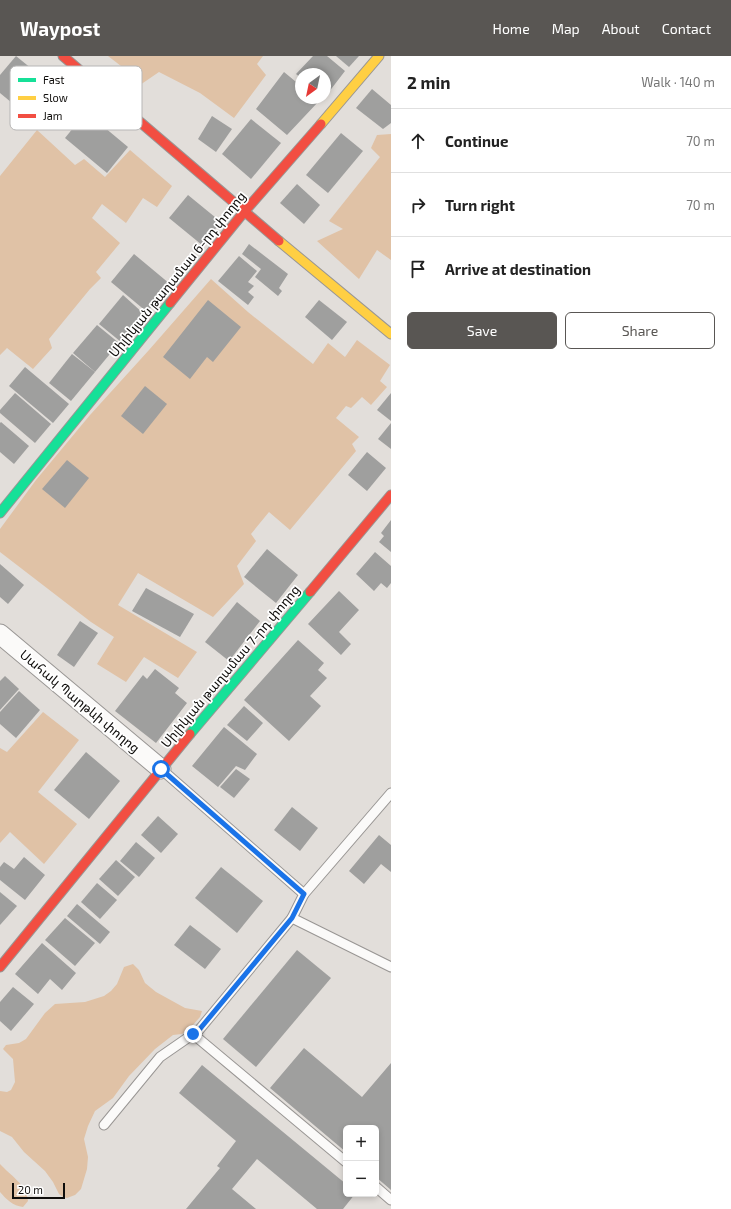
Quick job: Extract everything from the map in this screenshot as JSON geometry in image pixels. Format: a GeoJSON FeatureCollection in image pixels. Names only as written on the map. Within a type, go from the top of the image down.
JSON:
{"type":"FeatureCollection","features":[{"type":"Feature","properties":{"kind":"street"},"geometry":{"type":"LineString","coordinates":[[63,56],[75,66]]}},
{"type":"Feature","properties":{"kind":"street","name":"Սիլիկյան թաղամաս 6-րդ փողոց"},"geometry":{"type":"LineString","coordinates":[[0,513],[244,212],[380,56]]}},
{"type":"Feature","properties":{"kind":"street"},"geometry":{"type":"LineString","coordinates":[[142,124],[244,212],[391,334]]}},
{"type":"Feature","properties":{"kind":"street","name":"Սիլիկյան թաղամաս 7-րդ փողոց"},"geometry":{"type":"LineString","coordinates":[[0,967],[161,769],[391,495]]}},
{"type":"Feature","properties":{"kind":"street","name":"Սահակ Պարթևի փողոց"},"geometry":{"type":"LineString","coordinates":[[0,634],[161,769]]}},
{"type":"Feature","properties":{"kind":"lane"},"geometry":{"type":"LineString","coordinates":[[161,769],[304,894]]}},
{"type":"Feature","properties":{"kind":"lane"},"geometry":{"type":"LineString","coordinates":[[104,1125],[160,1057],[199,1030],[292,918],[304,894],[391,793]]}},
{"type":"Feature","properties":{"kind":"lane"},"geometry":{"type":"LineString","coordinates":[[292,918],[372,959],[391,967]]}},
{"type":"Feature","properties":{"kind":"lane"},"geometry":{"type":"LineString","coordinates":[[193,1034],[345,1161]]}},
{"type":"Feature","properties":{"kind":"lane"},"geometry":{"type":"LineString","coordinates":[[379,1190],[391,1200]]}},
{"type":"Feature","properties":{"kind":"shaded area"},"geometry":{"type":"Polygon","coordinates":[[[108,56],[263,56],[257,64],[266,75],[234,118],[200,93],[159,72],[142,84],[142,66],[121,66],[108,56]]]}},
{"type":"Feature","properties":{"kind":"shaded area"},"geometry":{"type":"Polygon","coordinates":[[[37,130],[75,165],[84,159],[105,177],[130,150],[172,186],[157,207],[143,198],[126,223],[102,204],[92,218],[120,243],[96,272],[101,278],[90,289],[49,339],[52,348],[33,369],[7,348],[0,355],[0,176],[37,130]]]}},
{"type":"Feature","properties":{"kind":"shaded area"},"geometry":{"type":"Polygon","coordinates":[[[391,134],[391,260],[377,250],[359,279],[317,241],[343,229],[329,221],[380,157],[371,148],[377,135],[391,134]]]}},
{"type":"Feature","properties":{"kind":"shaded area"},"geometry":{"type":"Polygon","coordinates":[[[211,279],[248,312],[313,364],[328,343],[345,357],[357,340],[390,365],[380,381],[387,387],[371,405],[362,397],[351,408],[346,406],[336,418],[359,437],[352,444],[356,451],[290,530],[269,512],[251,534],[256,541],[237,566],[244,584],[213,617],[138,573],[118,605],[197,652],[178,678],[144,657],[126,682],[97,664],[114,637],[91,622],[0,552],[0,529],[36,480],[90,415],[211,279]]]}},
{"type":"Feature","properties":{"kind":"shaded area"},"geometry":{"type":"Polygon","coordinates":[[[43,712],[79,740],[38,792],[77,824],[44,864],[10,832],[0,843],[0,748],[7,752],[43,712]]]}},
{"type":"Feature","properties":{"kind":"shaded area"},"geometry":{"type":"Polygon","coordinates":[[[133,964],[139,970],[145,983],[156,992],[185,1008],[202,1011],[200,1017],[192,1026],[182,1034],[173,1035],[155,1049],[129,1076],[113,1098],[95,1111],[84,1139],[88,1157],[87,1169],[81,1189],[75,1195],[67,1198],[63,1197],[59,1194],[45,1171],[24,1152],[12,1137],[0,1131],[0,1091],[7,1092],[11,1090],[15,1082],[13,1059],[3,1049],[6,1045],[19,1043],[26,1039],[45,1013],[55,1004],[85,1002],[104,996],[117,984],[124,967],[133,964]]]}},
{"type":"Feature","properties":{"kind":"shaded area"},"geometry":{"type":"Polygon","coordinates":[[[0,1164],[25,1190],[28,1201],[23,1207],[13,1204],[0,1192],[0,1164]]]}},
{"type":"Feature","properties":{"kind":"building"},"geometry":{"type":"Polygon","coordinates":[[[16,56],[28,66],[10,66],[10,101],[0,93],[0,75],[16,56]]]}},
{"type":"Feature","properties":{"kind":"building"},"geometry":{"type":"Polygon","coordinates":[[[313,56],[327,56],[345,71],[331,89],[331,68],[302,68],[313,56]]]}},
{"type":"Feature","properties":{"kind":"building"},"geometry":{"type":"Polygon","coordinates":[[[336,56],[359,56],[349,67],[336,56]]]}},
{"type":"Feature","properties":{"kind":"building"},"geometry":{"type":"Polygon","coordinates":[[[284,72],[295,81],[295,104],[316,104],[287,135],[256,109],[284,72]]]}},
{"type":"Feature","properties":{"kind":"building"},"geometry":{"type":"Polygon","coordinates":[[[372,89],[391,105],[391,123],[383,129],[356,108],[372,89]]]}},
{"type":"Feature","properties":{"kind":"building"},"geometry":{"type":"Polygon","coordinates":[[[212,116],[232,129],[216,152],[198,139],[212,116]]]}},
{"type":"Feature","properties":{"kind":"building"},"geometry":{"type":"Polygon","coordinates":[[[251,119],[281,143],[251,179],[222,154],[251,119]]]}},
{"type":"Feature","properties":{"kind":"building"},"geometry":{"type":"Polygon","coordinates":[[[71,130],[108,130],[128,147],[107,173],[65,138],[71,130]]]}},
{"type":"Feature","properties":{"kind":"building"},"geometry":{"type":"Polygon","coordinates":[[[341,133],[363,151],[328,193],[306,175],[341,133]]]}},
{"type":"Feature","properties":{"kind":"building"},"geometry":{"type":"Polygon","coordinates":[[[297,184],[320,205],[304,224],[280,203],[297,184]]]}},
{"type":"Feature","properties":{"kind":"building"},"geometry":{"type":"Polygon","coordinates":[[[188,195],[221,222],[202,245],[169,218],[188,195]]]}},
{"type":"Feature","properties":{"kind":"building"},"geometry":{"type":"Polygon","coordinates":[[[249,244],[288,274],[279,288],[282,291],[278,296],[255,277],[261,269],[242,254],[249,244]]]}},
{"type":"Feature","properties":{"kind":"building"},"geometry":{"type":"Polygon","coordinates":[[[134,254],[170,284],[147,312],[111,282],[134,254]]]}},
{"type":"Feature","properties":{"kind":"building"},"geometry":{"type":"Polygon","coordinates":[[[239,256],[257,271],[248,282],[254,286],[248,292],[254,297],[248,305],[218,281],[239,256]]]}},
{"type":"Feature","properties":{"kind":"building"},"geometry":{"type":"Polygon","coordinates":[[[123,295],[144,314],[121,342],[99,324],[123,295]]]}},
{"type":"Feature","properties":{"kind":"building"},"geometry":{"type":"Polygon","coordinates":[[[208,300],[241,327],[213,362],[207,357],[190,379],[163,357],[208,300]]]}},
{"type":"Feature","properties":{"kind":"building"},"geometry":{"type":"Polygon","coordinates":[[[319,300],[347,322],[332,340],[305,317],[319,300]]]}},
{"type":"Feature","properties":{"kind":"building"},"geometry":{"type":"Polygon","coordinates":[[[97,325],[119,343],[95,372],[73,353],[97,325]]]}},
{"type":"Feature","properties":{"kind":"building"},"geometry":{"type":"Polygon","coordinates":[[[72,354],[95,372],[71,401],[49,383],[72,354]]]}},
{"type":"Feature","properties":{"kind":"building"},"geometry":{"type":"Polygon","coordinates":[[[25,367],[69,404],[53,423],[9,386],[25,367]]]}},
{"type":"Feature","properties":{"kind":"building"},"geometry":{"type":"Polygon","coordinates":[[[145,386],[167,404],[143,434],[121,416],[145,386]]]}},
{"type":"Feature","properties":{"kind":"building"},"geometry":{"type":"Polygon","coordinates":[[[15,393],[51,424],[35,443],[0,413],[0,410],[15,393]]]}},
{"type":"Feature","properties":{"kind":"building"},"geometry":{"type":"Polygon","coordinates":[[[391,393],[391,421],[377,410],[391,393]]]}},
{"type":"Feature","properties":{"kind":"building"},"geometry":{"type":"Polygon","coordinates":[[[1,422],[29,446],[14,464],[0,452],[1,422]]]}},
{"type":"Feature","properties":{"kind":"building"},"geometry":{"type":"Polygon","coordinates":[[[391,423],[391,449],[378,439],[391,423]]]}},
{"type":"Feature","properties":{"kind":"building"},"geometry":{"type":"Polygon","coordinates":[[[367,452],[386,468],[367,491],[348,475],[367,452]]]}},
{"type":"Feature","properties":{"kind":"building"},"geometry":{"type":"Polygon","coordinates":[[[67,460],[89,478],[65,508],[42,489],[67,460]]]}},
{"type":"Feature","properties":{"kind":"building"},"geometry":{"type":"Polygon","coordinates":[[[391,520],[391,552],[379,542],[384,536],[381,533],[391,520]]]}},
{"type":"Feature","properties":{"kind":"building"},"geometry":{"type":"Polygon","coordinates":[[[267,549],[298,575],[276,603],[244,577],[267,549]]]}},
{"type":"Feature","properties":{"kind":"building"},"geometry":{"type":"Polygon","coordinates":[[[375,552],[391,566],[391,583],[387,588],[381,583],[374,591],[356,574],[375,552]]]}},
{"type":"Feature","properties":{"kind":"building"},"geometry":{"type":"Polygon","coordinates":[[[0,564],[24,585],[8,604],[0,597],[0,564]]]}},
{"type":"Feature","properties":{"kind":"building"},"geometry":{"type":"Polygon","coordinates":[[[146,588],[194,614],[180,637],[132,611],[146,588]]]}},
{"type":"Feature","properties":{"kind":"building"},"geometry":{"type":"Polygon","coordinates":[[[339,591],[359,610],[339,632],[351,644],[341,655],[308,624],[339,591]]]}},
{"type":"Feature","properties":{"kind":"building"},"geometry":{"type":"Polygon","coordinates":[[[237,602],[260,621],[229,661],[205,642],[237,602]]]}},
{"type":"Feature","properties":{"kind":"building"},"geometry":{"type":"Polygon","coordinates":[[[80,621],[98,633],[74,667],[57,655],[80,621]]]}},
{"type":"Feature","properties":{"kind":"building"},"geometry":{"type":"Polygon","coordinates":[[[298,640],[324,663],[318,670],[327,678],[310,696],[321,706],[289,741],[244,700],[298,640]]]}},
{"type":"Feature","properties":{"kind":"building"},"geometry":{"type":"Polygon","coordinates":[[[155,669],[179,688],[175,693],[187,703],[156,743],[115,711],[143,675],[147,679],[155,669]]]}},
{"type":"Feature","properties":{"kind":"building"},"geometry":{"type":"Polygon","coordinates":[[[5,676],[19,689],[0,710],[0,681],[5,676]]]}},
{"type":"Feature","properties":{"kind":"building"},"geometry":{"type":"Polygon","coordinates":[[[19,691],[40,710],[16,738],[0,724],[0,712],[19,691]]]}},
{"type":"Feature","properties":{"kind":"building"},"geometry":{"type":"Polygon","coordinates":[[[244,706],[263,723],[247,741],[227,725],[244,706]]]}},
{"type":"Feature","properties":{"kind":"building"},"geometry":{"type":"Polygon","coordinates":[[[224,727],[257,754],[245,770],[236,766],[218,787],[192,766],[224,727]]]}},
{"type":"Feature","properties":{"kind":"building"},"geometry":{"type":"Polygon","coordinates":[[[86,752],[120,781],[89,819],[54,790],[86,752]]]}},
{"type":"Feature","properties":{"kind":"building"},"geometry":{"type":"Polygon","coordinates":[[[236,769],[250,779],[234,798],[220,787],[236,769]]]}},
{"type":"Feature","properties":{"kind":"building"},"geometry":{"type":"Polygon","coordinates":[[[292,807],[318,828],[300,851],[274,830],[292,807]]]}},
{"type":"Feature","properties":{"kind":"building"},"geometry":{"type":"Polygon","coordinates":[[[158,816],[178,834],[161,853],[141,835],[158,816]]]}},
{"type":"Feature","properties":{"kind":"building"},"geometry":{"type":"Polygon","coordinates":[[[379,835],[391,845],[391,872],[381,864],[364,884],[349,871],[379,835]]]}},
{"type":"Feature","properties":{"kind":"building"},"geometry":{"type":"Polygon","coordinates":[[[136,842],[155,858],[139,877],[120,861],[136,842]]]}},
{"type":"Feature","properties":{"kind":"building"},"geometry":{"type":"Polygon","coordinates":[[[24,857],[45,875],[25,900],[0,880],[0,867],[4,862],[14,869],[24,857]]]}},
{"type":"Feature","properties":{"kind":"building"},"geometry":{"type":"Polygon","coordinates":[[[116,860],[135,877],[118,896],[99,879],[116,860]]]}},
{"type":"Feature","properties":{"kind":"building"},"geometry":{"type":"Polygon","coordinates":[[[221,867],[263,901],[237,933],[195,898],[221,867]]]}},
{"type":"Feature","properties":{"kind":"building"},"geometry":{"type":"Polygon","coordinates":[[[97,883],[117,900],[100,919],[81,902],[97,883]]]}},
{"type":"Feature","properties":{"kind":"building"},"geometry":{"type":"Polygon","coordinates":[[[0,892],[17,906],[0,925],[0,892]]]}},
{"type":"Feature","properties":{"kind":"building"},"geometry":{"type":"Polygon","coordinates":[[[77,904],[110,932],[100,944],[67,916],[77,904]]]}},
{"type":"Feature","properties":{"kind":"building"},"geometry":{"type":"Polygon","coordinates":[[[65,918],[95,943],[75,966],[45,940],[65,918]]]}},
{"type":"Feature","properties":{"kind":"building"},"geometry":{"type":"Polygon","coordinates":[[[190,925],[221,949],[205,969],[174,945],[190,925]]]}},
{"type":"Feature","properties":{"kind":"building"},"geometry":{"type":"Polygon","coordinates":[[[42,943],[76,973],[62,990],[50,979],[38,994],[15,974],[42,943]]]}},
{"type":"Feature","properties":{"kind":"building"},"geometry":{"type":"Polygon","coordinates":[[[297,950],[331,978],[256,1067],[223,1039],[297,950]]]}},
{"type":"Feature","properties":{"kind":"building"},"geometry":{"type":"Polygon","coordinates":[[[13,987],[34,1004],[11,1031],[0,1021],[0,1002],[13,987]]]}},
{"type":"Feature","properties":{"kind":"building"},"geometry":{"type":"Polygon","coordinates":[[[304,1048],[362,1097],[391,1063],[391,1190],[379,1180],[379,1125],[343,1125],[343,1149],[270,1088],[304,1048]]]}},
{"type":"Feature","properties":{"kind":"building"},"geometry":{"type":"Polygon","coordinates":[[[202,1065],[343,1182],[343,1197],[353,1197],[343,1209],[317,1209],[257,1159],[232,1189],[256,1209],[186,1209],[220,1168],[217,1166],[236,1141],[179,1093],[202,1065]]]}},
{"type":"Feature","properties":{"kind":"traffic: fast"},"geometry":{"type":"LineString","coordinates":[[0,513],[170,303]]}},
{"type":"Feature","properties":{"kind":"traffic: fast"},"geometry":{"type":"LineString","coordinates":[[190,734],[310,592]]}},
{"type":"Feature","properties":{"kind":"traffic: slow"},"geometry":{"type":"LineString","coordinates":[[321,124],[379,56]]}},
{"type":"Feature","properties":{"kind":"traffic: slow"},"geometry":{"type":"LineString","coordinates":[[279,241],[391,334]]}},
{"type":"Feature","properties":{"kind":"traffic: jam"},"geometry":{"type":"LineString","coordinates":[[63,56],[75,66]]}},
{"type":"Feature","properties":{"kind":"traffic: jam"},"geometry":{"type":"LineString","coordinates":[[142,124],[279,241]]}},
{"type":"Feature","properties":{"kind":"traffic: jam"},"geometry":{"type":"LineString","coordinates":[[170,303],[244,212],[321,124]]}},
{"type":"Feature","properties":{"kind":"traffic: jam"},"geometry":{"type":"LineString","coordinates":[[310,592],[391,495]]}},
{"type":"Feature","properties":{"kind":"traffic: jam"},"geometry":{"type":"LineString","coordinates":[[0,967],[190,734]]}},
{"type":"Feature","properties":{"kind":"route"},"geometry":{"type":"LineString","coordinates":[[161,769],[304,894],[292,918],[199,1030],[193,1034]]}}]}
